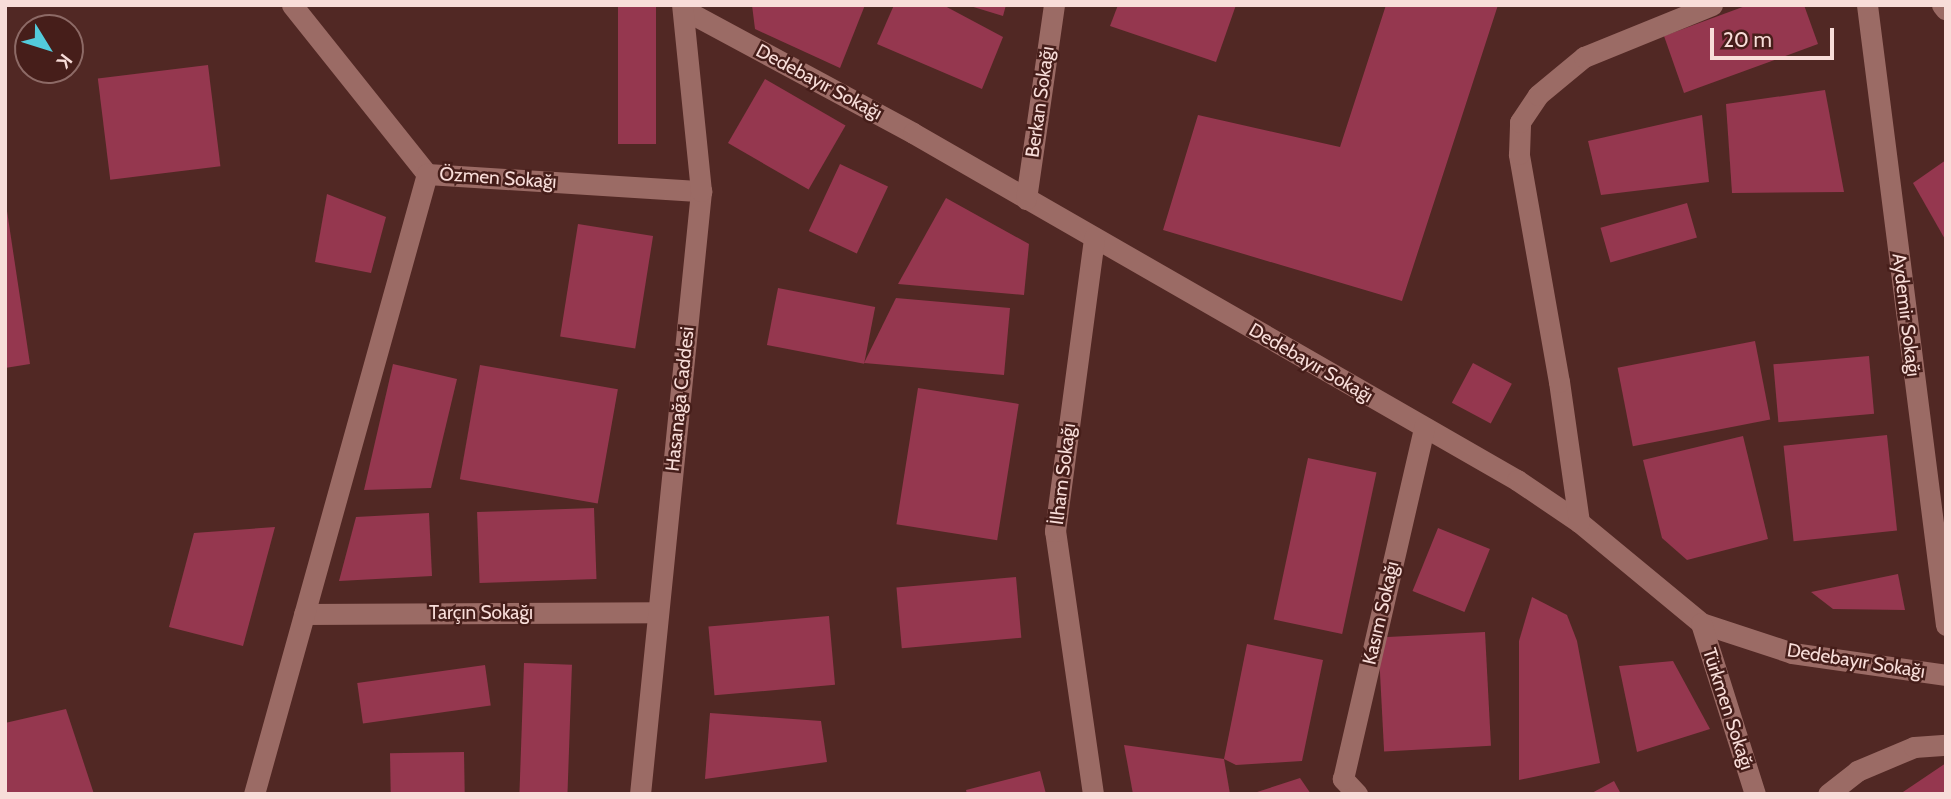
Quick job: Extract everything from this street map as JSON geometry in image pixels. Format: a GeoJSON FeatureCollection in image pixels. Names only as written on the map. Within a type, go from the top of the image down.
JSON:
{"type":"FeatureCollection","features":[{"type":"Feature","properties":{"kind":"street","name":"Özmen Sokağı"},"geometry":{"type":"LineString","coordinates":[[292,5],[427,174],[701,191]]}},
{"type":"Feature","properties":{"kind":"street","name":"Berkan Sokağı"},"geometry":{"type":"LineString","coordinates":[[1026,199],[1055,5]]}},
{"type":"Feature","properties":{"kind":"street"},"geometry":{"type":"LineString","coordinates":[[1579,522],[1559,382],[1519,154],[1520,121],[1538,95],[1584,57],[1712,5]]}},
{"type":"Feature","properties":{"kind":"street","name":"Aydemir Sokağı"},"geometry":{"type":"LineString","coordinates":[[1867,5],[1946,625]]}},
{"type":"Feature","properties":{"kind":"street"},"geometry":{"type":"LineString","coordinates":[[1942,5],[1946,10]]}},
{"type":"Feature","properties":{"kind":"street","name":"Dedebayır Sokağı"},"geometry":{"type":"LineString","coordinates":[[682,7],[913,133],[1517,480],[1579,522],[1701,623],[1792,653],[1946,675]]}},
{"type":"Feature","properties":{"kind":"street","name":"Hasanağa Caddesi"},"geometry":{"type":"LineString","coordinates":[[640,794],[701,191],[682,7]]}},
{"type":"Feature","properties":{"kind":"street"},"geometry":{"type":"LineString","coordinates":[[254,794],[427,174]]}},
{"type":"Feature","properties":{"kind":"street","name":"İlham Sokağı"},"geometry":{"type":"LineString","coordinates":[[1093,794],[1055,531],[1094,238]]}},
{"type":"Feature","properties":{"kind":"street","name":"Kasım Sokağı"},"geometry":{"type":"LineString","coordinates":[[1357,794],[1343,779],[1424,427]]}},
{"type":"Feature","properties":{"kind":"street","name":"Tarçın Sokağı"},"geometry":{"type":"LineString","coordinates":[[304,614],[658,612]]}},
{"type":"Feature","properties":{"kind":"street","name":"Türkmen Sokağı"},"geometry":{"type":"LineString","coordinates":[[1701,623],[1755,794]]}},
{"type":"Feature","properties":{"kind":"street"},"geometry":{"type":"LineString","coordinates":[[1828,794],[1857,771],[1914,747],[1946,745]]}},
{"type":"Feature","properties":{"kind":"building"},"geometry":{"type":"Polygon","coordinates":[[[618,5],[656,5],[656,144],[618,144],[618,5]]]}},
{"type":"Feature","properties":{"kind":"building"},"geometry":{"type":"Polygon","coordinates":[[[752,5],[865,5],[840,68],[755,29],[752,5]]]}},
{"type":"Feature","properties":{"kind":"building"},"geometry":{"type":"Polygon","coordinates":[[[894,5],[943,5],[1003,37],[982,89],[877,44],[894,5]]]}},
{"type":"Feature","properties":{"kind":"building"},"geometry":{"type":"Polygon","coordinates":[[[967,5],[1006,5],[1003,16],[967,5]]]}},
{"type":"Feature","properties":{"kind":"building"},"geometry":{"type":"Polygon","coordinates":[[[1118,5],[1236,5],[1216,62],[1110,26],[1118,5]]]}},
{"type":"Feature","properties":{"kind":"building"},"geometry":{"type":"Polygon","coordinates":[[[1386,5],[1498,5],[1402,301],[1163,230],[1198,115],[1340,147],[1386,5]]]}},
{"type":"Feature","properties":{"kind":"building"},"geometry":{"type":"Polygon","coordinates":[[[1748,5],[1804,5],[1818,44],[1684,93],[1664,36],[1748,5]]]}},
{"type":"Feature","properties":{"kind":"building"},"geometry":{"type":"Polygon","coordinates":[[[208,65],[220,166],[110,180],[98,79],[208,65]]]}},
{"type":"Feature","properties":{"kind":"building"},"geometry":{"type":"Polygon","coordinates":[[[765,79],[846,126],[809,190],[728,143],[765,79]]]}},
{"type":"Feature","properties":{"kind":"building"},"geometry":{"type":"Polygon","coordinates":[[[1825,90],[1844,192],[1732,193],[1726,104],[1825,90]]]}},
{"type":"Feature","properties":{"kind":"building"},"geometry":{"type":"Polygon","coordinates":[[[1702,115],[1709,182],[1601,195],[1588,141],[1702,115]]]}},
{"type":"Feature","properties":{"kind":"building"},"geometry":{"type":"Polygon","coordinates":[[[1946,160],[1946,241],[1913,183],[1946,160]]]}},
{"type":"Feature","properties":{"kind":"building"},"geometry":{"type":"Polygon","coordinates":[[[840,164],[888,186],[857,253],[809,231],[840,164]]]}},
{"type":"Feature","properties":{"kind":"building"},"geometry":{"type":"Polygon","coordinates":[[[327,194],[386,217],[371,273],[315,262],[327,194]]]}},
{"type":"Feature","properties":{"kind":"building"},"geometry":{"type":"Polygon","coordinates":[[[946,198],[1029,244],[1024,295],[898,284],[946,198]]]}},
{"type":"Feature","properties":{"kind":"building"},"geometry":{"type":"Polygon","coordinates":[[[1687,203],[1697,238],[1610,262],[1600,228],[1687,203]]]}},
{"type":"Feature","properties":{"kind":"building"},"geometry":{"type":"Polygon","coordinates":[[[7,211],[30,364],[5,368],[5,212],[7,211]]]}},
{"type":"Feature","properties":{"kind":"building"},"geometry":{"type":"Polygon","coordinates":[[[578,224],[653,236],[635,348],[560,337],[578,224]]]}},
{"type":"Feature","properties":{"kind":"building"},"geometry":{"type":"Polygon","coordinates":[[[778,288],[875,307],[864,364],[767,345],[778,288]]]}},
{"type":"Feature","properties":{"kind":"building"},"geometry":{"type":"Polygon","coordinates":[[[896,298],[1010,308],[1004,375],[864,363],[896,298]]]}},
{"type":"Feature","properties":{"kind":"building"},"geometry":{"type":"Polygon","coordinates":[[[1755,341],[1770,420],[1633,446],[1618,368],[1755,341]]]}},
{"type":"Feature","properties":{"kind":"building"},"geometry":{"type":"Polygon","coordinates":[[[1869,356],[1874,414],[1778,422],[1773,364],[1869,356]]]}},
{"type":"Feature","properties":{"kind":"building"},"geometry":{"type":"Polygon","coordinates":[[[1473,363],[1512,384],[1491,423],[1452,403],[1473,363]]]}},
{"type":"Feature","properties":{"kind":"building"},"geometry":{"type":"Polygon","coordinates":[[[393,364],[457,379],[431,488],[364,490],[393,364]]]}},
{"type":"Feature","properties":{"kind":"building"},"geometry":{"type":"Polygon","coordinates":[[[480,365],[618,389],[598,504],[460,479],[480,365]]]}},
{"type":"Feature","properties":{"kind":"building"},"geometry":{"type":"Polygon","coordinates":[[[918,388],[1019,404],[997,540],[896,524],[918,388]]]}},
{"type":"Feature","properties":{"kind":"building"},"geometry":{"type":"Polygon","coordinates":[[[1887,435],[1897,530],[1794,541],[1784,446],[1887,435]]]}},
{"type":"Feature","properties":{"kind":"building"},"geometry":{"type":"Polygon","coordinates":[[[1743,436],[1768,539],[1687,560],[1662,538],[1643,460],[1743,436]]]}},
{"type":"Feature","properties":{"kind":"building"},"geometry":{"type":"Polygon","coordinates":[[[1308,458],[1376,473],[1342,634],[1274,619],[1308,458]]]}},
{"type":"Feature","properties":{"kind":"building"},"geometry":{"type":"Polygon","coordinates":[[[594,508],[596,579],[480,583],[477,512],[594,508]]]}},
{"type":"Feature","properties":{"kind":"building"},"geometry":{"type":"Polygon","coordinates":[[[429,513],[432,576],[339,581],[356,517],[429,513]]]}},
{"type":"Feature","properties":{"kind":"building"},"geometry":{"type":"Polygon","coordinates":[[[275,527],[243,646],[169,627],[194,533],[275,527]]]}},
{"type":"Feature","properties":{"kind":"building"},"geometry":{"type":"Polygon","coordinates":[[[1438,528],[1490,549],[1464,612],[1413,591],[1438,528]]]}},
{"type":"Feature","properties":{"kind":"building"},"geometry":{"type":"Polygon","coordinates":[[[1898,574],[1905,610],[1833,609],[1811,592],[1898,574]]]}},
{"type":"Feature","properties":{"kind":"building"},"geometry":{"type":"Polygon","coordinates":[[[1016,577],[1021,638],[902,648],[896,587],[1016,577]]]}},
{"type":"Feature","properties":{"kind":"building"},"geometry":{"type":"Polygon","coordinates":[[[1532,597],[1567,615],[1577,641],[1600,763],[1519,780],[1519,641],[1532,597]]]}},
{"type":"Feature","properties":{"kind":"building"},"geometry":{"type":"Polygon","coordinates":[[[829,616],[835,685],[714,695],[708,627],[829,616]]]}},
{"type":"Feature","properties":{"kind":"building"},"geometry":{"type":"Polygon","coordinates":[[[1485,632],[1491,746],[1384,751],[1378,638],[1485,632]]]}},
{"type":"Feature","properties":{"kind":"building"},"geometry":{"type":"Polygon","coordinates":[[[1247,644],[1323,660],[1302,761],[1236,765],[1224,759],[1247,644]]]}},
{"type":"Feature","properties":{"kind":"building"},"geometry":{"type":"Polygon","coordinates":[[[1673,661],[1710,729],[1637,752],[1619,666],[1673,661]]]}},
{"type":"Feature","properties":{"kind":"building"},"geometry":{"type":"Polygon","coordinates":[[[524,663],[572,665],[567,794],[519,794],[524,663]]]}},
{"type":"Feature","properties":{"kind":"building"},"geometry":{"type":"Polygon","coordinates":[[[485,665],[491,706],[363,724],[357,683],[485,665]]]}},
{"type":"Feature","properties":{"kind":"building"},"geometry":{"type":"Polygon","coordinates":[[[66,709],[94,794],[5,794],[5,723],[66,709]]]}},
{"type":"Feature","properties":{"kind":"building"},"geometry":{"type":"Polygon","coordinates":[[[710,713],[821,721],[827,762],[705,779],[710,713]]]}},
{"type":"Feature","properties":{"kind":"building"},"geometry":{"type":"Polygon","coordinates":[[[1124,745],[1224,759],[1230,794],[1133,794],[1124,745]]]}},
{"type":"Feature","properties":{"kind":"building"},"geometry":{"type":"Polygon","coordinates":[[[464,752],[465,794],[391,794],[390,753],[464,752]]]}},
{"type":"Feature","properties":{"kind":"building"},"geometry":{"type":"Polygon","coordinates":[[[1946,763],[1946,794],[1900,794],[1946,763]]]}},
{"type":"Feature","properties":{"kind":"building"},"geometry":{"type":"Polygon","coordinates":[[[1040,771],[1046,794],[967,794],[966,790],[1040,771]]]}},
{"type":"Feature","properties":{"kind":"building"},"geometry":{"type":"Polygon","coordinates":[[[1300,778],[1311,794],[1254,794],[1254,793],[1300,778]]]}},
{"type":"Feature","properties":{"kind":"building"},"geometry":{"type":"Polygon","coordinates":[[[1614,781],[1621,794],[1590,794],[1614,781]]]}}]}
